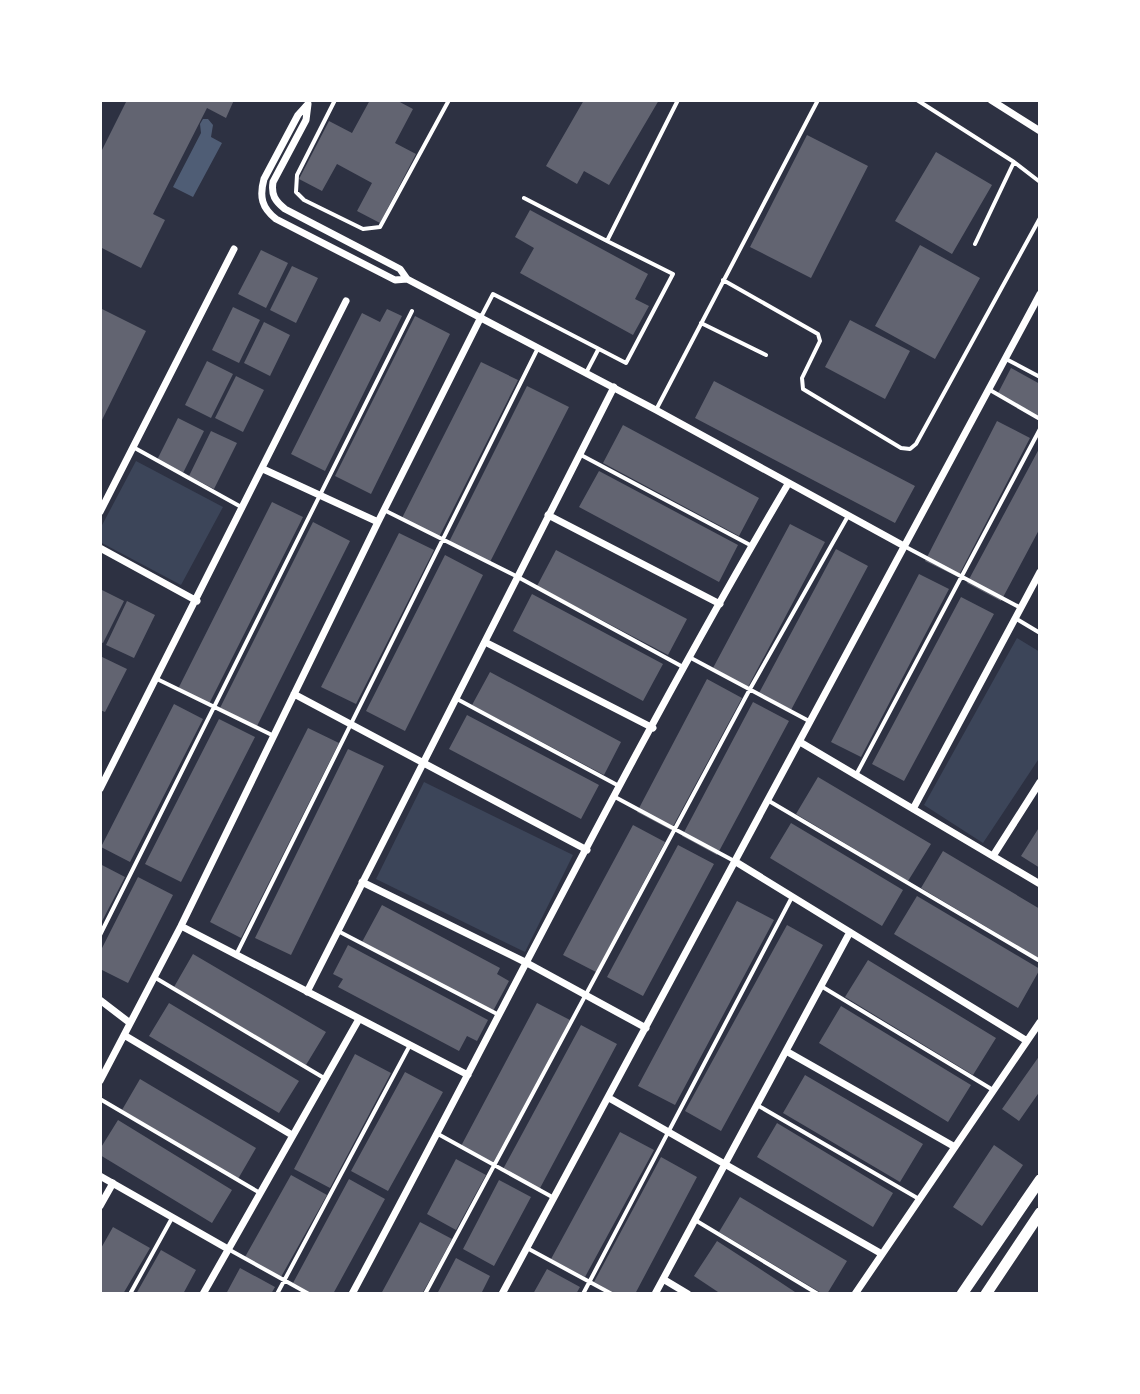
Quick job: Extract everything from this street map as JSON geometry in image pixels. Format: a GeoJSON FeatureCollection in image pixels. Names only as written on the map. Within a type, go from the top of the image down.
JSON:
{"type":"FeatureCollection","features":[{"type":"Feature","properties":{"kind":"main road"},"geometry":{"type":"LineString","coordinates":[[962,1294],[1040,1180]]}},
{"type":"Feature","properties":{"kind":"main road"},"geometry":{"type":"LineString","coordinates":[[986,1294],[1040,1213]]}},
{"type":"Feature","properties":{"kind":"street"},"geometry":{"type":"LineString","coordinates":[[991,100],[1040,131]]}},
{"type":"Feature","properties":{"kind":"street"},"geometry":{"type":"LineString","coordinates":[[309,102],[306,120],[273,182],[276,202],[400,269],[407,279],[614,387],[904,546]]}},
{"type":"Feature","properties":{"kind":"street"},"geometry":{"type":"LineString","coordinates":[[309,102],[298,115],[264,179],[260,191],[266,211],[395,280],[407,279]]}},
{"type":"Feature","properties":{"kind":"street"},"geometry":{"type":"LineString","coordinates":[[100,512],[234,249]]}},
{"type":"Feature","properties":{"kind":"street"},"geometry":{"type":"LineString","coordinates":[[502,1294],[1040,294]]}},
{"type":"Feature","properties":{"kind":"street"},"geometry":{"type":"LineString","coordinates":[[100,789],[346,301]]}},
{"type":"Feature","properties":{"kind":"street"},"geometry":{"type":"LineString","coordinates":[[100,1079],[181,926],[481,317]]}},
{"type":"Feature","properties":{"kind":"street"},"geometry":{"type":"LineString","coordinates":[[307,992],[614,387]]}},
{"type":"Feature","properties":{"kind":"street"},"geometry":{"type":"LineString","coordinates":[[263,469],[378,522]]}},
{"type":"Feature","properties":{"kind":"street"},"geometry":{"type":"LineString","coordinates":[[352,1294],[615,797],[788,484]]}},
{"type":"Feature","properties":{"kind":"street"},"geometry":{"type":"LineString","coordinates":[[548,515],[720,604]]}},
{"type":"Feature","properties":{"kind":"street"},"geometry":{"type":"LineString","coordinates":[[100,548],[197,601]]}},
{"type":"Feature","properties":{"kind":"street"},"geometry":{"type":"LineString","coordinates":[[913,809],[1040,572]]}},
{"type":"Feature","properties":{"kind":"street"},"geometry":{"type":"LineString","coordinates":[[485,642],[653,728]]}},
{"type":"Feature","properties":{"kind":"street"},"geometry":{"type":"LineString","coordinates":[[294,694],[587,850]]}},
{"type":"Feature","properties":{"kind":"street"},"geometry":{"type":"LineString","coordinates":[[800,742],[1040,884]]}},
{"type":"Feature","properties":{"kind":"street"},"geometry":{"type":"LineString","coordinates":[[993,856],[1040,782]]}},
{"type":"Feature","properties":{"kind":"street"},"geometry":{"type":"LineString","coordinates":[[736,862],[1027,1041]]}},
{"type":"Feature","properties":{"kind":"street"},"geometry":{"type":"LineString","coordinates":[[362,882],[527,963],[646,1028]]}},
{"type":"Feature","properties":{"kind":"street"},"geometry":{"type":"LineString","coordinates":[[181,926],[468,1075]]}},
{"type":"Feature","properties":{"kind":"street"},"geometry":{"type":"LineString","coordinates":[[655,1294],[850,932]]}},
{"type":"Feature","properties":{"kind":"street"},"geometry":{"type":"LineString","coordinates":[[100,1000],[130,1023]]}},
{"type":"Feature","properties":{"kind":"street"},"geometry":{"type":"LineString","coordinates":[[203,1294],[359,1019]]}},
{"type":"Feature","properties":{"kind":"street"},"geometry":{"type":"LineString","coordinates":[[855,1294],[1040,1022]]}},
{"type":"Feature","properties":{"kind":"street"},"geometry":{"type":"LineString","coordinates":[[124,1035],[292,1135]]}},
{"type":"Feature","properties":{"kind":"street"},"geometry":{"type":"LineString","coordinates":[[786,1051],[955,1147]]}},
{"type":"Feature","properties":{"kind":"street"},"geometry":{"type":"LineString","coordinates":[[609,1098],[882,1254]]}},
{"type":"Feature","properties":{"kind":"street"},"geometry":{"type":"LineString","coordinates":[[100,1176],[228,1249]]}},
{"type":"Feature","properties":{"kind":"street"},"geometry":{"type":"LineString","coordinates":[[100,1206],[113,1183]]}},
{"type":"Feature","properties":{"kind":"street"},"geometry":{"type":"LineString","coordinates":[[663,1279],[688,1294]]}},
{"type":"Feature","properties":{"kind":"lane"},"geometry":{"type":"LineString","coordinates":[[335,100],[297,175],[296,192],[304,200],[363,229],[380,227],[449,100]]}},
{"type":"Feature","properties":{"kind":"lane"},"geometry":{"type":"LineString","coordinates":[[607,241],[678,100]]}},
{"type":"Feature","properties":{"kind":"lane"},"geometry":{"type":"LineString","coordinates":[[656,410],[818,100]]}},
{"type":"Feature","properties":{"kind":"lane"},"geometry":{"type":"LineString","coordinates":[[917,100],[1040,182]]}},
{"type":"Feature","properties":{"kind":"lane"},"geometry":{"type":"LineString","coordinates":[[975,244],[1014,162]]}},
{"type":"Feature","properties":{"kind":"lane"},"geometry":{"type":"LineString","coordinates":[[481,317],[493,294],[626,363],[673,274],[524,198]]}},
{"type":"Feature","properties":{"kind":"lane"},"geometry":{"type":"LineString","coordinates":[[723,280],[818,334],[819,345],[800,382],[803,389],[901,448],[910,449],[916,444],[1040,218]]}},
{"type":"Feature","properties":{"kind":"lane"},"geometry":{"type":"LineString","coordinates":[[100,935],[412,311]]}},
{"type":"Feature","properties":{"kind":"lane"},"geometry":{"type":"LineString","coordinates":[[701,323],[766,355]]}},
{"type":"Feature","properties":{"kind":"lane"},"geometry":{"type":"LineString","coordinates":[[236,955],[538,347]]}},
{"type":"Feature","properties":{"kind":"lane"},"geometry":{"type":"LineString","coordinates":[[586,373],[598,349]]}},
{"type":"Feature","properties":{"kind":"lane"},"geometry":{"type":"LineString","coordinates":[[1004,358],[1040,377]]}},
{"type":"Feature","properties":{"kind":"lane"},"geometry":{"type":"LineString","coordinates":[[988,389],[1040,419]]}},
{"type":"Feature","properties":{"kind":"lane"},"geometry":{"type":"LineString","coordinates":[[856,775],[1040,429]]}},
{"type":"Feature","properties":{"kind":"lane"},"geometry":{"type":"LineString","coordinates":[[133,447],[244,508]]}},
{"type":"Feature","properties":{"kind":"lane"},"geometry":{"type":"LineString","coordinates":[[579,454],[752,546]]}},
{"type":"Feature","properties":{"kind":"lane"},"geometry":{"type":"LineString","coordinates":[[384,510],[516,576],[685,668]]}},
{"type":"Feature","properties":{"kind":"lane"},"geometry":{"type":"LineString","coordinates":[[425,1294],[750,689],[848,516]]}},
{"type":"Feature","properties":{"kind":"lane"},"geometry":{"type":"LineString","coordinates":[[904,546],[1021,608]]}},
{"type":"Feature","properties":{"kind":"lane"},"geometry":{"type":"LineString","coordinates":[[1015,618],[1040,633]]}},
{"type":"Feature","properties":{"kind":"lane"},"geometry":{"type":"LineString","coordinates":[[691,658],[811,722]]}},
{"type":"Feature","properties":{"kind":"lane"},"geometry":{"type":"LineString","coordinates":[[157,679],[274,736]]}},
{"type":"Feature","properties":{"kind":"lane"},"geometry":{"type":"LineString","coordinates":[[455,698],[621,787]]}},
{"type":"Feature","properties":{"kind":"lane"},"geometry":{"type":"LineString","coordinates":[[615,797],[736,862]]}},
{"type":"Feature","properties":{"kind":"lane"},"geometry":{"type":"LineString","coordinates":[[769,801],[1040,961]]}},
{"type":"Feature","properties":{"kind":"lane"},"geometry":{"type":"LineString","coordinates":[[583,1294],[792,897]]}},
{"type":"Feature","properties":{"kind":"lane"},"geometry":{"type":"LineString","coordinates":[[338,931],[499,1016]]}},
{"type":"Feature","properties":{"kind":"lane"},"geometry":{"type":"LineString","coordinates":[[154,977],[325,1079]]}},
{"type":"Feature","properties":{"kind":"lane"},"geometry":{"type":"LineString","coordinates":[[821,986],[993,1090]]}},
{"type":"Feature","properties":{"kind":"lane"},"geometry":{"type":"LineString","coordinates":[[277,1294],[410,1045]]}},
{"type":"Feature","properties":{"kind":"lane"},"geometry":{"type":"LineString","coordinates":[[100,1099],[260,1193]]}},
{"type":"Feature","properties":{"kind":"lane"},"geometry":{"type":"LineString","coordinates":[[757,1105],[919,1199]]}},
{"type":"Feature","properties":{"kind":"lane"},"geometry":{"type":"LineString","coordinates":[[438,1134],[554,1198]]}},
{"type":"Feature","properties":{"kind":"lane"},"geometry":{"type":"LineString","coordinates":[[130,1294],[172,1218]]}},
{"type":"Feature","properties":{"kind":"lane"},"geometry":{"type":"LineString","coordinates":[[695,1220],[818,1294]]}},
{"type":"Feature","properties":{"kind":"lane"},"geometry":{"type":"LineString","coordinates":[[527,1248],[612,1294]]}},
{"type":"Feature","properties":{"kind":"lane"},"geometry":{"type":"LineString","coordinates":[[228,1249],[309,1294]]}},
{"type":"Feature","properties":{"kind":"shaded area"},"geometry":{"type":"Polygon","coordinates":[[[203,119],[208,119],[213,125],[211,137],[222,143],[193,197],[173,187],[201,133],[203,119]]]}},
{"type":"Feature","properties":{"kind":"shaded area"},"geometry":{"type":"Polygon","coordinates":[[[136,461],[223,507],[181,585],[100,542],[100,529],[136,461]]]}},
{"type":"Feature","properties":{"kind":"shaded area"},"geometry":{"type":"Polygon","coordinates":[[[1017,638],[1040,652],[1040,757],[983,843],[924,805],[1017,638]]]}},
{"type":"Feature","properties":{"kind":"shaded area"},"geometry":{"type":"Polygon","coordinates":[[[424,782],[573,855],[525,952],[376,879],[424,782]]]}},
{"type":"Feature","properties":{"kind":"building"},"geometry":{"type":"Polygon","coordinates":[[[127,100],[234,100],[226,118],[207,108],[153,214],[165,220],[141,268],[100,247],[100,154],[127,100]]]}},
{"type":"Feature","properties":{"kind":"building"},"geometry":{"type":"Polygon","coordinates":[[[370,100],[396,100],[413,109],[395,143],[416,154],[380,223],[357,211],[372,183],[337,164],[322,191],[299,179],[329,121],[352,133],[370,100]]]}},
{"type":"Feature","properties":{"kind":"building"},"geometry":{"type":"Polygon","coordinates":[[[584,100],[659,100],[609,185],[584,171],[577,184],[546,166],[584,100]]]}},
{"type":"Feature","properties":{"kind":"building"},"geometry":{"type":"Polygon","coordinates":[[[807,135],[868,166],[811,278],[750,247],[807,135]]]}},
{"type":"Feature","properties":{"kind":"building"},"geometry":{"type":"Polygon","coordinates":[[[936,152],[992,185],[952,254],[895,221],[936,152]]]}},
{"type":"Feature","properties":{"kind":"building"},"geometry":{"type":"Polygon","coordinates":[[[530,210],[648,274],[635,299],[649,306],[633,335],[520,273],[534,248],[515,237],[530,210]]]}},
{"type":"Feature","properties":{"kind":"building"},"geometry":{"type":"Polygon","coordinates":[[[920,245],[980,278],[935,359],[875,326],[920,245]]]}},
{"type":"Feature","properties":{"kind":"building"},"geometry":{"type":"Polygon","coordinates":[[[261,250],[288,263],[266,308],[238,294],[261,250]]]}},
{"type":"Feature","properties":{"kind":"building"},"geometry":{"type":"Polygon","coordinates":[[[292,266],[318,278],[296,323],[270,310],[292,266]]]}},
{"type":"Feature","properties":{"kind":"building"},"geometry":{"type":"Polygon","coordinates":[[[233,307],[260,320],[239,363],[212,350],[233,307]]]}},
{"type":"Feature","properties":{"kind":"building"},"geometry":{"type":"Polygon","coordinates":[[[100,308],[146,331],[100,424],[100,308]]]}},
{"type":"Feature","properties":{"kind":"building"},"geometry":{"type":"Polygon","coordinates":[[[387,309],[402,316],[325,471],[291,454],[362,313],[380,322],[387,309]]]}},
{"type":"Feature","properties":{"kind":"building"},"geometry":{"type":"Polygon","coordinates":[[[415,316],[450,334],[371,494],[335,476],[415,316]]]}},
{"type":"Feature","properties":{"kind":"building"},"geometry":{"type":"Polygon","coordinates":[[[850,320],[910,351],[885,399],[825,367],[850,320]]]}},
{"type":"Feature","properties":{"kind":"building"},"geometry":{"type":"Polygon","coordinates":[[[264,322],[290,335],[270,376],[244,363],[264,322]]]}},
{"type":"Feature","properties":{"kind":"building"},"geometry":{"type":"Polygon","coordinates":[[[207,361],[233,374],[211,418],[185,405],[207,361]]]}},
{"type":"Feature","properties":{"kind":"building"},"geometry":{"type":"Polygon","coordinates":[[[481,362],[518,380],[439,537],[402,518],[481,362]]]}},
{"type":"Feature","properties":{"kind":"building"},"geometry":{"type":"Polygon","coordinates":[[[1011,368],[1040,384],[1038,417],[997,395],[1011,368]]]}},
{"type":"Feature","properties":{"kind":"building"},"geometry":{"type":"Polygon","coordinates":[[[236,376],[264,390],[243,432],[215,418],[236,376]]]}},
{"type":"Feature","properties":{"kind":"building"},"geometry":{"type":"Polygon","coordinates":[[[714,381],[915,486],[895,523],[695,418],[714,381]]]}},
{"type":"Feature","properties":{"kind":"building"},"geometry":{"type":"Polygon","coordinates":[[[527,386],[569,407],[490,562],[449,542],[527,386]]]}},
{"type":"Feature","properties":{"kind":"building"},"geometry":{"type":"Polygon","coordinates":[[[178,418],[204,431],[183,473],[157,460],[178,418]]]}},
{"type":"Feature","properties":{"kind":"building"},"geometry":{"type":"Polygon","coordinates":[[[997,421],[1030,438],[958,577],[925,561],[997,421]]]}},
{"type":"Feature","properties":{"kind":"building"},"geometry":{"type":"Polygon","coordinates":[[[623,425],[759,498],[739,536],[603,463],[623,425]]]}},
{"type":"Feature","properties":{"kind":"building"},"geometry":{"type":"Polygon","coordinates":[[[211,431],[237,443],[214,489],[189,476],[211,431]]]}},
{"type":"Feature","properties":{"kind":"building"},"geometry":{"type":"Polygon","coordinates":[[[1040,447],[1040,528],[1001,601],[967,583],[1040,447]]]}},
{"type":"Feature","properties":{"kind":"building"},"geometry":{"type":"Polygon","coordinates":[[[599,471],[738,545],[719,582],[579,507],[599,471]]]}},
{"type":"Feature","properties":{"kind":"building"},"geometry":{"type":"Polygon","coordinates":[[[272,502],[303,517],[209,704],[178,689],[272,502]]]}},
{"type":"Feature","properties":{"kind":"building"},"geometry":{"type":"Polygon","coordinates":[[[313,522],[350,541],[257,726],[220,708],[313,522]]]}},
{"type":"Feature","properties":{"kind":"building"},"geometry":{"type":"Polygon","coordinates":[[[790,524],[825,542],[748,687],[713,668],[790,524]]]}},
{"type":"Feature","properties":{"kind":"building"},"geometry":{"type":"Polygon","coordinates":[[[399,533],[434,550],[356,704],[321,687],[399,533]]]}},
{"type":"Feature","properties":{"kind":"building"},"geometry":{"type":"Polygon","coordinates":[[[836,549],[868,566],[791,710],[759,693],[836,549]]]}},
{"type":"Feature","properties":{"kind":"building"},"geometry":{"type":"Polygon","coordinates":[[[556,550],[687,619],[668,655],[537,586],[556,550]]]}},
{"type":"Feature","properties":{"kind":"building"},"geometry":{"type":"Polygon","coordinates":[[[445,555],[483,575],[405,731],[366,711],[445,555]]]}},
{"type":"Feature","properties":{"kind":"building"},"geometry":{"type":"Polygon","coordinates":[[[919,574],[949,589],[861,757],[831,742],[919,574]]]}},
{"type":"Feature","properties":{"kind":"building"},"geometry":{"type":"Polygon","coordinates":[[[100,589],[124,601],[103,643],[100,642],[100,589]]]}},
{"type":"Feature","properties":{"kind":"building"},"geometry":{"type":"Polygon","coordinates":[[[532,594],[663,664],[643,701],[513,631],[532,594]]]}},
{"type":"Feature","properties":{"kind":"building"},"geometry":{"type":"Polygon","coordinates":[[[961,597],[994,614],[904,781],[872,764],[961,597]]]}},
{"type":"Feature","properties":{"kind":"building"},"geometry":{"type":"Polygon","coordinates":[[[127,601],[155,615],[134,658],[106,645],[127,601]]]}},
{"type":"Feature","properties":{"kind":"building"},"geometry":{"type":"Polygon","coordinates":[[[100,656],[127,669],[105,712],[100,710],[100,656]]]}},
{"type":"Feature","properties":{"kind":"building"},"geometry":{"type":"Polygon","coordinates":[[[490,672],[621,742],[604,775],[472,705],[490,672]]]}},
{"type":"Feature","properties":{"kind":"building"},"geometry":{"type":"Polygon","coordinates":[[[707,679],[742,698],[671,830],[637,812],[707,679]]]}},
{"type":"Feature","properties":{"kind":"building"},"geometry":{"type":"Polygon","coordinates":[[[753,702],[789,721],[717,855],[682,836],[753,702]]]}},
{"type":"Feature","properties":{"kind":"building"},"geometry":{"type":"Polygon","coordinates":[[[174,704],[203,719],[130,862],[101,847],[174,704]]]}},
{"type":"Feature","properties":{"kind":"building"},"geometry":{"type":"Polygon","coordinates":[[[467,715],[599,785],[581,819],[449,749],[467,715]]]}},
{"type":"Feature","properties":{"kind":"building"},"geometry":{"type":"Polygon","coordinates":[[[219,719],[255,737],[181,882],[145,864],[219,719]]]}},
{"type":"Feature","properties":{"kind":"building"},"geometry":{"type":"Polygon","coordinates":[[[308,728],[339,743],[241,938],[210,922],[308,728]]]}},
{"type":"Feature","properties":{"kind":"building"},"geometry":{"type":"Polygon","coordinates":[[[348,749],[384,766],[291,955],[255,938],[348,749]]]}},
{"type":"Feature","properties":{"kind":"building"},"geometry":{"type":"Polygon","coordinates":[[[818,777],[931,844],[908,881],[796,814],[818,777]]]}},
{"type":"Feature","properties":{"kind":"building"},"geometry":{"type":"Polygon","coordinates":[[[791,823],[903,890],[882,926],[770,858],[791,823]]]}},
{"type":"Feature","properties":{"kind":"building"},"geometry":{"type":"Polygon","coordinates":[[[633,825],[665,842],[596,972],[563,955],[633,825]]]}},
{"type":"Feature","properties":{"kind":"building"},"geometry":{"type":"Polygon","coordinates":[[[1040,826],[1040,868],[1021,856],[1040,826]]]}},
{"type":"Feature","properties":{"kind":"building"},"geometry":{"type":"Polygon","coordinates":[[[678,845],[714,864],[643,996],[607,977],[678,845]]]}},
{"type":"Feature","properties":{"kind":"building"},"geometry":{"type":"Polygon","coordinates":[[[943,851],[1040,909],[1040,959],[921,888],[943,851]]]}},
{"type":"Feature","properties":{"kind":"building"},"geometry":{"type":"Polygon","coordinates":[[[100,864],[125,877],[100,925],[100,864]]]}},
{"type":"Feature","properties":{"kind":"building"},"geometry":{"type":"Polygon","coordinates":[[[138,877],[173,895],[128,983],[100,969],[100,952],[138,877]]]}},
{"type":"Feature","properties":{"kind":"building"},"geometry":{"type":"Polygon","coordinates":[[[917,896],[1040,969],[1018,1008],[894,934],[917,896]]]}},
{"type":"Feature","properties":{"kind":"building"},"geometry":{"type":"Polygon","coordinates":[[[737,901],[774,920],[675,1105],[638,1086],[737,901]]]}},
{"type":"Feature","properties":{"kind":"building"},"geometry":{"type":"Polygon","coordinates":[[[382,905],[500,968],[497,974],[509,981],[493,1011],[362,942],[382,905]]]}},
{"type":"Feature","properties":{"kind":"building"},"geometry":{"type":"Polygon","coordinates":[[[787,925],[823,945],[721,1131],[685,1111],[787,925]]]}},
{"type":"Feature","properties":{"kind":"building"},"geometry":{"type":"Polygon","coordinates":[[[348,945],[488,1020],[477,1041],[467,1036],[459,1051],[338,987],[343,979],[333,974],[348,945]]]}},
{"type":"Feature","properties":{"kind":"building"},"geometry":{"type":"Polygon","coordinates":[[[193,954],[326,1032],[306,1065],[174,987],[193,954]]]}},
{"type":"Feature","properties":{"kind":"building"},"geometry":{"type":"Polygon","coordinates":[[[868,960],[996,1038],[973,1075],[845,997],[868,960]]]}},
{"type":"Feature","properties":{"kind":"building"},"geometry":{"type":"Polygon","coordinates":[[[169,1003],[299,1081],[279,1113],[149,1036],[169,1003]]]}},
{"type":"Feature","properties":{"kind":"building"},"geometry":{"type":"Polygon","coordinates":[[[537,1003],[570,1020],[492,1165],[460,1148],[537,1003]]]}},
{"type":"Feature","properties":{"kind":"building"},"geometry":{"type":"Polygon","coordinates":[[[841,1006],[971,1085],[948,1122],[819,1043],[841,1006]]]}},
{"type":"Feature","properties":{"kind":"building"},"geometry":{"type":"Polygon","coordinates":[[[581,1025],[617,1044],[539,1190],[502,1171],[581,1025]]]}},
{"type":"Feature","properties":{"kind":"building"},"geometry":{"type":"Polygon","coordinates":[[[355,1054],[391,1073],[330,1188],[294,1169],[355,1054]]]}},
{"type":"Feature","properties":{"kind":"building"},"geometry":{"type":"Polygon","coordinates":[[[1040,1055],[1040,1091],[1019,1121],[1002,1109],[1040,1055]]]}},
{"type":"Feature","properties":{"kind":"building"},"geometry":{"type":"Polygon","coordinates":[[[405,1072],[443,1092],[388,1191],[351,1171],[405,1072]]]}},
{"type":"Feature","properties":{"kind":"building"},"geometry":{"type":"Polygon","coordinates":[[[805,1075],[923,1144],[900,1182],[783,1113],[805,1075]]]}},
{"type":"Feature","properties":{"kind":"building"},"geometry":{"type":"Polygon","coordinates":[[[140,1079],[256,1148],[238,1179],[122,1110],[140,1079]]]}},
{"type":"Feature","properties":{"kind":"building"},"geometry":{"type":"Polygon","coordinates":[[[118,1120],[232,1190],[212,1223],[100,1155],[100,1149],[118,1120]]]}},
{"type":"Feature","properties":{"kind":"building"},"geometry":{"type":"Polygon","coordinates":[[[777,1123],[893,1193],[873,1227],[757,1157],[777,1123]]]}},
{"type":"Feature","properties":{"kind":"building"},"geometry":{"type":"Polygon","coordinates":[[[620,1132],[654,1150],[585,1277],[551,1259],[620,1132]]]}},
{"type":"Feature","properties":{"kind":"building"},"geometry":{"type":"Polygon","coordinates":[[[994,1145],[1023,1165],[982,1226],[953,1207],[994,1145]]]}},
{"type":"Feature","properties":{"kind":"building"},"geometry":{"type":"Polygon","coordinates":[[[661,1157],[697,1177],[635,1294],[616,1294],[594,1282],[661,1157]]]}},
{"type":"Feature","properties":{"kind":"building"},"geometry":{"type":"Polygon","coordinates":[[[456,1159],[486,1175],[456,1230],[427,1214],[456,1159]]]}},
{"type":"Feature","properties":{"kind":"building"},"geometry":{"type":"Polygon","coordinates":[[[291,1175],[327,1195],[281,1277],[245,1257],[291,1175]]]}},
{"type":"Feature","properties":{"kind":"building"},"geometry":{"type":"Polygon","coordinates":[[[349,1179],[385,1199],[333,1294],[313,1294],[293,1283],[349,1179]]]}},
{"type":"Feature","properties":{"kind":"building"},"geometry":{"type":"Polygon","coordinates":[[[499,1180],[531,1197],[494,1266],[463,1249],[499,1180]]]}},
{"type":"Feature","properties":{"kind":"building"},"geometry":{"type":"Polygon","coordinates":[[[740,1197],[847,1261],[827,1294],[719,1232],[740,1197]]]}},
{"type":"Feature","properties":{"kind":"building"},"geometry":{"type":"Polygon","coordinates":[[[420,1222],[452,1239],[438,1265],[422,1294],[381,1294],[420,1222]]]}},
{"type":"Feature","properties":{"kind":"building"},"geometry":{"type":"Polygon","coordinates":[[[113,1227],[150,1248],[123,1294],[100,1294],[100,1250],[113,1227]]]}},
{"type":"Feature","properties":{"kind":"building"},"geometry":{"type":"Polygon","coordinates":[[[717,1241],[798,1294],[721,1294],[694,1276],[717,1241]]]}},
{"type":"Feature","properties":{"kind":"building"},"geometry":{"type":"Polygon","coordinates":[[[161,1250],[196,1270],[183,1294],[136,1294],[161,1250]]]}},
{"type":"Feature","properties":{"kind":"building"},"geometry":{"type":"Polygon","coordinates":[[[456,1258],[490,1276],[481,1294],[437,1294],[456,1258]]]}},
{"type":"Feature","properties":{"kind":"building"},"geometry":{"type":"Polygon","coordinates":[[[240,1268],[275,1287],[271,1294],[226,1294],[240,1268]]]}},
{"type":"Feature","properties":{"kind":"building"},"geometry":{"type":"Polygon","coordinates":[[[547,1269],[580,1287],[576,1294],[533,1294],[547,1269]]]}}]}
